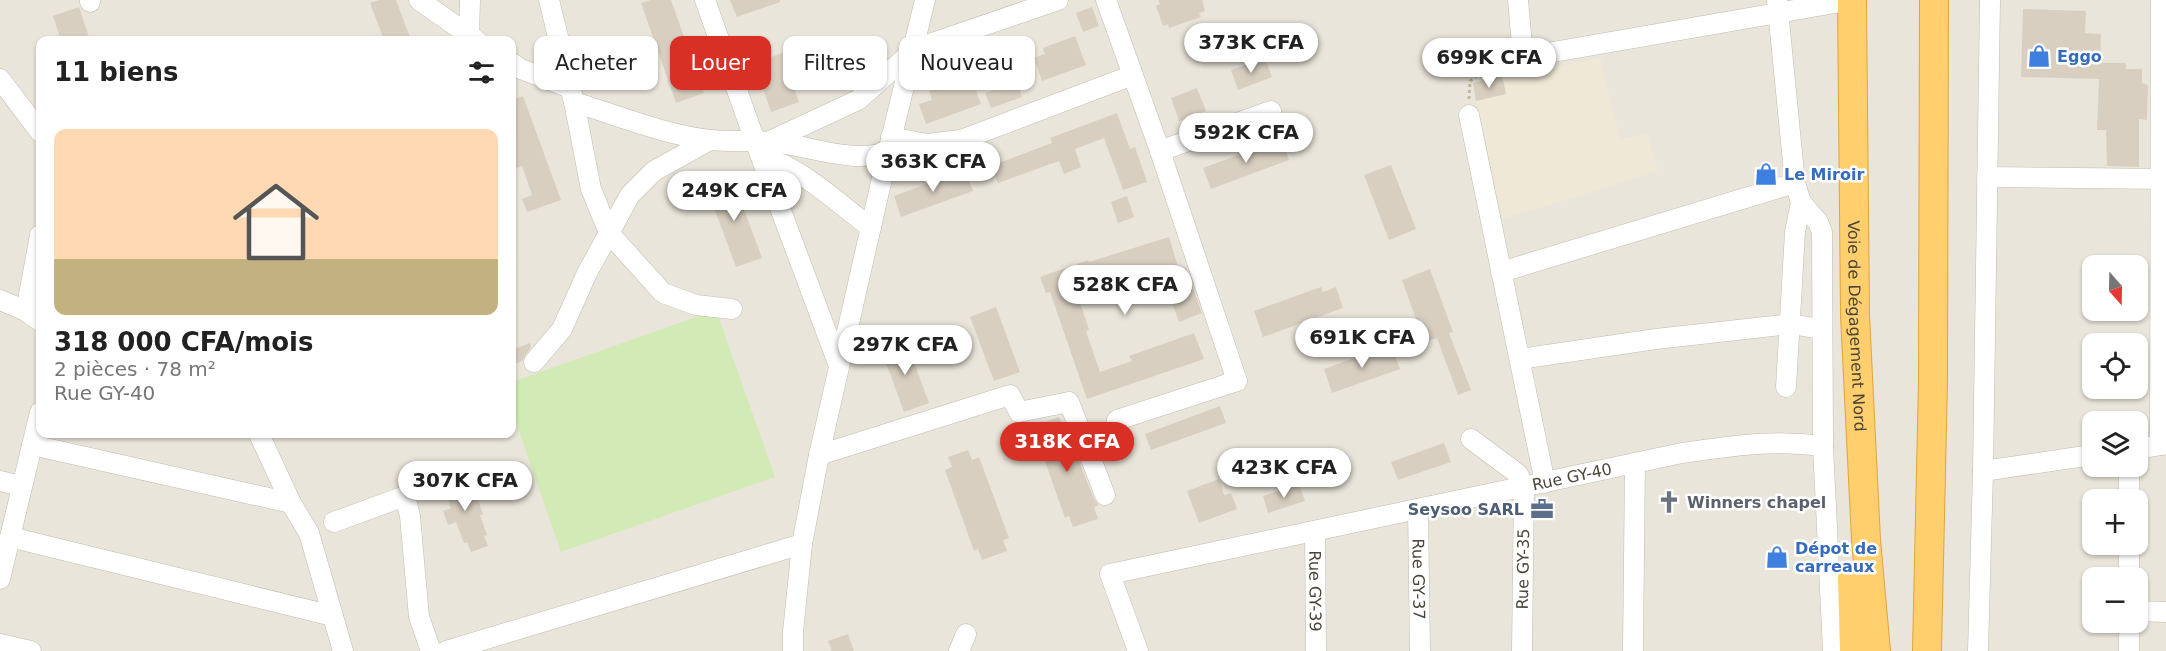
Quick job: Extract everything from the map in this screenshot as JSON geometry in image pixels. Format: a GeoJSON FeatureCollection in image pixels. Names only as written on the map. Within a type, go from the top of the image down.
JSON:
{"type":"FeatureCollection","features":[{"type":"Feature","properties":{"kind":"highway","name":"Voie de Dégagement Nord"},"geometry":{"type":"LineString","coordinates":[[1852,0],[1856,315],[1866,540],[1876,651]]}},
{"type":"Feature","properties":{"kind":"highway"},"geometry":{"type":"LineString","coordinates":[[1927,651],[1933,381],[1934,0]]}},
{"type":"Feature","properties":{"kind":"highway"},"geometry":{"type":"LineString","coordinates":[[1854,651],[1848,422],[1850,360],[1856,315]]}},
{"type":"Feature","properties":{"kind":"highway"},"geometry":{"type":"LineString","coordinates":[[1933,381],[1940,457],[1946,651]]}},
{"type":"Feature","properties":{"kind":"street"},"geometry":{"type":"LineString","coordinates":[[419,0],[469,36]]}},
{"type":"Feature","properties":{"kind":"street"},"geometry":{"type":"LineString","coordinates":[[470,0],[472,36]]}},
{"type":"Feature","properties":{"kind":"street"},"geometry":{"type":"LineString","coordinates":[[549,0],[572,95],[591,189],[609,233],[663,293],[696,306],[732,309]]}},
{"type":"Feature","properties":{"kind":"street"},"geometry":{"type":"LineString","coordinates":[[705,0],[765,150],[839,366]]}},
{"type":"Feature","properties":{"kind":"street"},"geometry":{"type":"LineString","coordinates":[[918,36],[925,0]]}},
{"type":"Feature","properties":{"kind":"street"},"geometry":{"type":"LineString","coordinates":[[953,36],[1058,0]]}},
{"type":"Feature","properties":{"kind":"street"},"geometry":{"type":"LineString","coordinates":[[1106,0],[1160,151],[1237,381],[1117,420]]}},
{"type":"Feature","properties":{"kind":"street"},"geometry":{"type":"LineString","coordinates":[[1518,0],[1524,57]]}},
{"type":"Feature","properties":{"kind":"street"},"geometry":{"type":"LineString","coordinates":[[1496,62],[1778,6],[1852,0]]}},
{"type":"Feature","properties":{"kind":"street"},"geometry":{"type":"LineString","coordinates":[[1978,651],[1990,0]]}},
{"type":"Feature","properties":{"kind":"street"},"geometry":{"type":"LineString","coordinates":[[2148,447],[2163,445],[2161,0]]}},
{"type":"Feature","properties":{"kind":"street"},"geometry":{"type":"LineString","coordinates":[[1778,6],[1795,183],[1801,202],[1818,222],[1822,232],[1823,446],[1833,651]]}},
{"type":"Feature","properties":{"kind":"street"},"geometry":{"type":"LineString","coordinates":[[765,150],[858,100],[899,63]]}},
{"type":"Feature","properties":{"kind":"street"},"geometry":{"type":"LineString","coordinates":[[516,66],[572,95],[656,128],[765,150],[855,156],[875,156],[890,145],[961,140],[1133,75]]}},
{"type":"Feature","properties":{"kind":"street"},"geometry":{"type":"LineString","coordinates":[[0,79],[36,127]]}},
{"type":"Feature","properties":{"kind":"street"},"geometry":{"type":"LineString","coordinates":[[793,651],[802,544],[819,455],[904,90]]}},
{"type":"Feature","properties":{"kind":"street"},"geometry":{"type":"LineString","coordinates":[[1160,151],[1271,111]]}},
{"type":"Feature","properties":{"kind":"street"},"geometry":{"type":"LineString","coordinates":[[1469,116],[1545,483]]}},
{"type":"Feature","properties":{"kind":"street"},"geometry":{"type":"LineString","coordinates":[[534,362],[562,329],[587,273],[630,195],[654,171],[710,140]]}},
{"type":"Feature","properties":{"kind":"street"},"geometry":{"type":"LineString","coordinates":[[765,150],[871,228]]}},
{"type":"Feature","properties":{"kind":"street"},"geometry":{"type":"LineString","coordinates":[[1987,177],[2163,179]]}},
{"type":"Feature","properties":{"kind":"street"},"geometry":{"type":"LineString","coordinates":[[1502,272],[1795,183]]}},
{"type":"Feature","properties":{"kind":"street"},"geometry":{"type":"LineString","coordinates":[[1786,387],[1795,232],[1801,202]]}},
{"type":"Feature","properties":{"kind":"street"},"geometry":{"type":"LineString","coordinates":[[0,300],[33,316],[36,281]]}},
{"type":"Feature","properties":{"kind":"street"},"geometry":{"type":"LineString","coordinates":[[1520,359],[1656,339],[1791,324],[1821,329]]}},
{"type":"Feature","properties":{"kind":"street"},"geometry":{"type":"LineString","coordinates":[[819,455],[1010,395],[1019,412],[1069,402],[1105,495]]}},
{"type":"Feature","properties":{"kind":"street"},"geometry":{"type":"LineString","coordinates":[[0,575],[36,431]]}},
{"type":"Feature","properties":{"kind":"street"},"geometry":{"type":"LineString","coordinates":[[261,438],[291,503],[309,533],[343,651]]}},
{"type":"Feature","properties":{"kind":"street"},"geometry":{"type":"LineString","coordinates":[[1471,439],[1518,474],[1524,487]]}},
{"type":"Feature","properties":{"kind":"street","name":"Rue GY-40"},"geometry":{"type":"LineString","coordinates":[[1138,651],[1110,574],[1683,453],[1759,442],[1792,442],[1823,446]]}},
{"type":"Feature","properties":{"kind":"street"},"geometry":{"type":"LineString","coordinates":[[33,445],[291,503]]}},
{"type":"Feature","properties":{"kind":"street"},"geometry":{"type":"LineString","coordinates":[[1983,471],[2082,456]]}},
{"type":"Feature","properties":{"kind":"street"},"geometry":{"type":"LineString","coordinates":[[1634,651],[1635,463]]}},
{"type":"Feature","properties":{"kind":"street"},"geometry":{"type":"LineString","coordinates":[[0,481],[21,486]]}},
{"type":"Feature","properties":{"kind":"street","name":"Rue GY-35"},"geometry":{"type":"LineString","coordinates":[[1522,651],[1524,487]]}},
{"type":"Feature","properties":{"kind":"street"},"geometry":{"type":"LineString","coordinates":[[334,522],[405,496],[410,516],[419,617],[431,651]]}},
{"type":"Feature","properties":{"kind":"street","name":"Rue GY-37"},"geometry":{"type":"LineString","coordinates":[[1418,509],[1420,651]]}},
{"type":"Feature","properties":{"kind":"street","name":"Rue GY-39"},"geometry":{"type":"LineString","coordinates":[[1316,531],[1316,651]]}},
{"type":"Feature","properties":{"kind":"street"},"geometry":{"type":"LineString","coordinates":[[10,537],[333,616]]}},
{"type":"Feature","properties":{"kind":"street"},"geometry":{"type":"LineString","coordinates":[[446,651],[802,544]]}},
{"type":"Feature","properties":{"kind":"street"},"geometry":{"type":"LineString","coordinates":[[2148,611],[2166,612]]}},
{"type":"Feature","properties":{"kind":"street"},"geometry":{"type":"LineString","coordinates":[[2129,633],[2129,651]]}},
{"type":"Feature","properties":{"kind":"street"},"geometry":{"type":"LineString","coordinates":[[0,644],[31,651]]}},
{"type":"Feature","properties":{"kind":"path"},"geometry":{"type":"LineString","coordinates":[[1469,116],[1470,81],[1496,62]]}},
{"type":"Feature","properties":{"kind":"shaded area"},"geometry":{"type":"Polygon","coordinates":[[[0,0],[2166,0],[2166,651],[0,651],[0,0]]]}},
{"type":"Feature","properties":{"kind":"shaded area"},"geometry":{"type":"Polygon","coordinates":[[[1600,58],[1620,139],[1647,134],[1658,171],[1503,219],[1473,83],[1600,58]]]}},
{"type":"Feature","properties":{"kind":"green space"},"geometry":{"type":"Polygon","coordinates":[[[716,310],[775,477],[561,552],[516,423],[516,381],[716,310]]]}},
{"type":"Feature","properties":{"kind":"building"},"geometry":{"type":"Polygon","coordinates":[[[379,0],[396,0],[410,36],[382,36],[370,3],[379,0]]]}},
{"type":"Feature","properties":{"kind":"building"},"geometry":{"type":"Polygon","coordinates":[[[651,0],[671,0],[684,36],[670,36],[670,86],[658,52],[658,36],[653,36],[641,3],[651,0]]]}},
{"type":"Feature","properties":{"kind":"building"},"geometry":{"type":"Polygon","coordinates":[[[730,0],[780,0],[780,2],[737,17],[730,0]]]}},
{"type":"Feature","properties":{"kind":"building"},"geometry":{"type":"Polygon","coordinates":[[[1158,0],[1202,0],[1205,11],[1199,13],[1201,17],[1169,28],[1168,24],[1163,26],[1156,6],[1160,4],[1158,0]]]}},
{"type":"Feature","properties":{"kind":"building"},"geometry":{"type":"Polygon","coordinates":[[[79,7],[89,36],[60,36],[53,16],[79,7]]]}},
{"type":"Feature","properties":{"kind":"building"},"geometry":{"type":"Polygon","coordinates":[[[1092,7],[1099,26],[1083,32],[1076,13],[1092,7]]]}},
{"type":"Feature","properties":{"kind":"building"},"geometry":{"type":"Polygon","coordinates":[[[2023,9],[2086,11],[2085,33],[2101,34],[2100,63],[2126,63],[2126,69],[2142,69],[2142,83],[2148,85],[2147,120],[2139,119],[2139,167],[2107,166],[2106,130],[2097,130],[2099,79],[2021,77],[2023,9]]]}},
{"type":"Feature","properties":{"kind":"building"},"geometry":{"type":"Polygon","coordinates":[[[1075,36],[1086,65],[1042,81],[1035,58],[1045,54],[1043,48],[1075,36]]]}},
{"type":"Feature","properties":{"kind":"building"},"geometry":{"type":"Polygon","coordinates":[[[782,53],[783,90],[795,90],[799,102],[771,112],[763,90],[771,90],[771,57],[782,53]]]}},
{"type":"Feature","properties":{"kind":"building"},"geometry":{"type":"Polygon","coordinates":[[[1265,58],[1272,77],[1238,90],[1231,70],[1265,58]]]}},
{"type":"Feature","properties":{"kind":"building"},"geometry":{"type":"Polygon","coordinates":[[[1502,76],[1506,94],[1476,101],[1473,83],[1502,76]]]}},
{"type":"Feature","properties":{"kind":"building"},"geometry":{"type":"Polygon","coordinates":[[[1197,88],[1206,111],[1179,121],[1171,98],[1197,88]]]}},
{"type":"Feature","properties":{"kind":"building"},"geometry":{"type":"Polygon","coordinates":[[[671,90],[703,90],[704,93],[676,103],[671,90]]]}},
{"type":"Feature","properties":{"kind":"building"},"geometry":{"type":"Polygon","coordinates":[[[976,90],[981,104],[926,124],[919,104],[932,100],[929,91],[976,90]]]}},
{"type":"Feature","properties":{"kind":"building"},"geometry":{"type":"Polygon","coordinates":[[[994,90],[1020,90],[1022,97],[991,108],[985,93],[994,90]]]}},
{"type":"Feature","properties":{"kind":"building"},"geometry":{"type":"Polygon","coordinates":[[[523,96],[561,200],[527,212],[522,199],[532,195],[522,166],[516,168],[516,99],[523,96]]]}},
{"type":"Feature","properties":{"kind":"building"},"geometry":{"type":"Polygon","coordinates":[[[1117,113],[1130,149],[1135,147],[1147,182],[1123,190],[1104,138],[1075,149],[1081,167],[1064,174],[1059,161],[998,183],[991,166],[1052,143],[1050,138],[1117,113]]]}},
{"type":"Feature","properties":{"kind":"building"},"geometry":{"type":"Polygon","coordinates":[[[1282,139],[1289,160],[1211,189],[1203,168],[1282,139]]]}},
{"type":"Feature","properties":{"kind":"building"},"geometry":{"type":"Polygon","coordinates":[[[1391,165],[1416,229],[1389,240],[1364,175],[1391,165]]]}},
{"type":"Feature","properties":{"kind":"building"},"geometry":{"type":"Polygon","coordinates":[[[965,170],[973,191],[901,217],[894,196],[965,170]]]}},
{"type":"Feature","properties":{"kind":"building"},"geometry":{"type":"Polygon","coordinates":[[[732,177],[762,258],[736,267],[706,186],[732,177]]]}},
{"type":"Feature","properties":{"kind":"building"},"geometry":{"type":"Polygon","coordinates":[[[1127,196],[1134,217],[1118,223],[1111,202],[1127,196]]]}},
{"type":"Feature","properties":{"kind":"building"},"geometry":{"type":"Polygon","coordinates":[[[1169,237],[1179,270],[1186,268],[1202,313],[1179,322],[1159,266],[1102,284],[1099,275],[1074,284],[1089,330],[1086,331],[1100,372],[1132,361],[1129,356],[1194,333],[1204,359],[1087,399],[1050,292],[1046,293],[1040,277],[1088,260],[1089,262],[1169,237]]]}},
{"type":"Feature","properties":{"kind":"building"},"geometry":{"type":"Polygon","coordinates":[[[1430,269],[1453,332],[1449,333],[1471,390],[1458,395],[1437,338],[1424,342],[1402,280],[1430,269]]]}},
{"type":"Feature","properties":{"kind":"building"},"geometry":{"type":"Polygon","coordinates":[[[1321,287],[1323,292],[1336,287],[1343,308],[1263,337],[1254,311],[1321,287]]]}},
{"type":"Feature","properties":{"kind":"building"},"geometry":{"type":"Polygon","coordinates":[[[996,307],[1020,372],[994,381],[970,317],[996,307]]]}},
{"type":"Feature","properties":{"kind":"building"},"geometry":{"type":"Polygon","coordinates":[[[906,340],[929,403],[904,412],[881,349],[906,340]]]}},
{"type":"Feature","properties":{"kind":"building"},"geometry":{"type":"Polygon","coordinates":[[[530,343],[531,347],[522,361],[516,363],[516,348],[530,343]]]}},
{"type":"Feature","properties":{"kind":"building"},"geometry":{"type":"Polygon","coordinates":[[[1391,345],[1400,369],[1332,393],[1324,369],[1391,345]]]}},
{"type":"Feature","properties":{"kind":"building"},"geometry":{"type":"Polygon","coordinates":[[[1220,406],[1226,423],[1151,450],[1145,434],[1220,406]]]}},
{"type":"Feature","properties":{"kind":"building"},"geometry":{"type":"Polygon","coordinates":[[[1059,417],[1063,427],[1065,426],[1094,499],[1099,505],[1094,507],[1098,519],[1073,527],[1069,516],[1065,518],[1036,436],[1043,434],[1039,424],[1059,417]]]}},
{"type":"Feature","properties":{"kind":"building"},"geometry":{"type":"Polygon","coordinates":[[[1444,443],[1451,462],[1398,480],[1391,462],[1444,443]]]}},
{"type":"Feature","properties":{"kind":"building"},"geometry":{"type":"Polygon","coordinates":[[[968,450],[972,460],[979,457],[1009,538],[1003,540],[1007,551],[982,560],[978,549],[974,551],[945,470],[952,467],[948,457],[968,450]]]}},
{"type":"Feature","properties":{"kind":"building"},"geometry":{"type":"Polygon","coordinates":[[[460,473],[464,482],[468,480],[475,500],[478,499],[483,514],[480,515],[487,535],[484,536],[488,546],[471,552],[467,542],[464,543],[456,522],[448,525],[443,511],[451,508],[444,488],[447,486],[444,479],[460,473]]]}},
{"type":"Feature","properties":{"kind":"building"},"geometry":{"type":"Polygon","coordinates":[[[1219,479],[1224,495],[1231,493],[1237,509],[1199,523],[1187,491],[1219,479]]]}},
{"type":"Feature","properties":{"kind":"building"},"geometry":{"type":"Polygon","coordinates":[[[1299,484],[1305,501],[1268,513],[1263,496],[1299,484]]]}},
{"type":"Feature","properties":{"kind":"building"},"geometry":{"type":"Polygon","coordinates":[[[848,634],[854,651],[832,651],[828,641],[848,634]]]}},
{"type":"Feature","properties":{"kind":"place","name":"Eggo"},"geometry":{"type":"Point","coordinates":[2039,56]}},
{"type":"Feature","properties":{"kind":"place","name":"Le Miroir"},"geometry":{"type":"Point","coordinates":[1766,174]}},
{"type":"Feature","properties":{"kind":"place","name":"Winners chapel"},"geometry":{"type":"Point","coordinates":[1669,502]}},
{"type":"Feature","properties":{"kind":"place","name":"Seysoo SARL"},"geometry":{"type":"Point","coordinates":[1542,509]}},
{"type":"Feature","properties":{"kind":"place","name":"Dépot de carreaux"},"geometry":{"type":"Point","coordinates":[1777,557]}}]}
